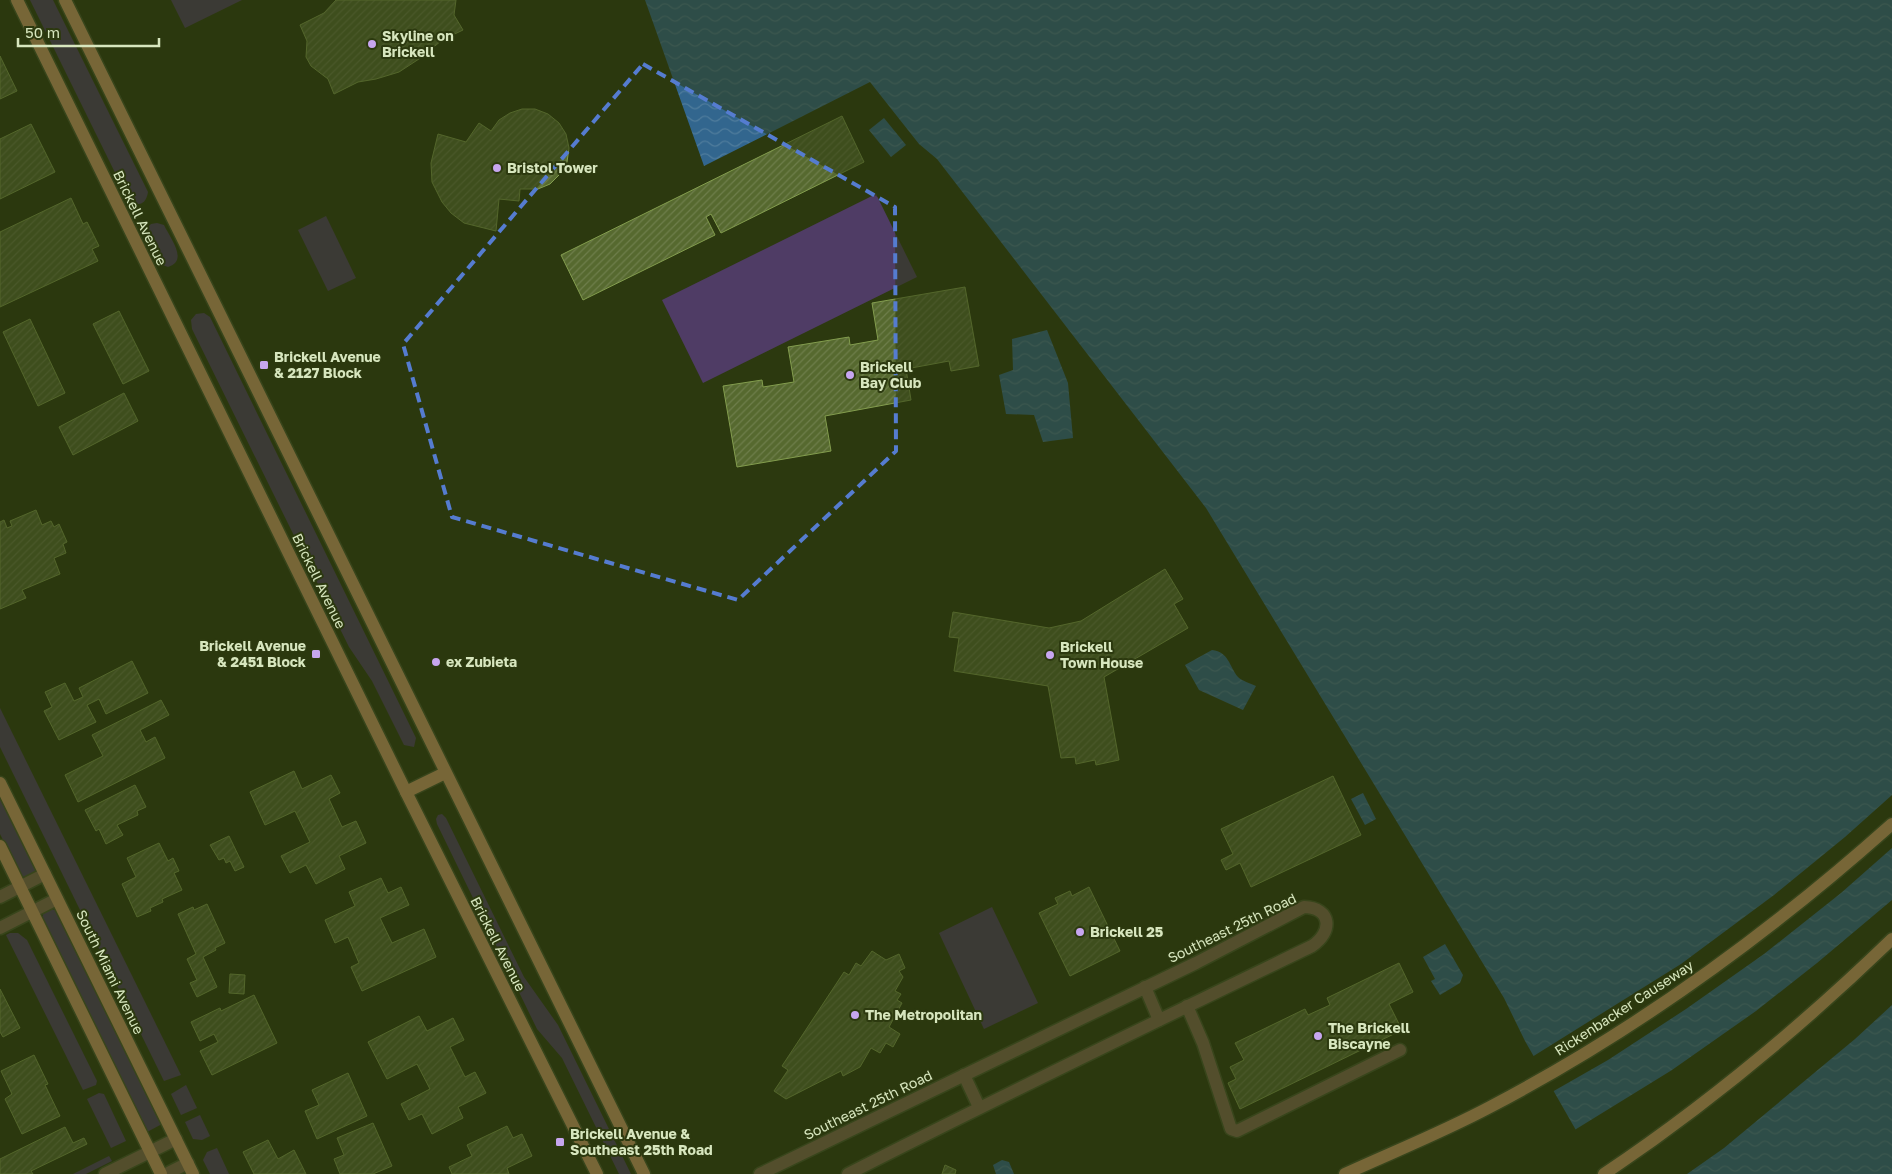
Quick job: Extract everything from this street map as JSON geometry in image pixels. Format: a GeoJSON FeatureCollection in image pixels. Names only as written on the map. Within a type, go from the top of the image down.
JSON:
{"type":"FeatureCollection","features":[{"type":"Feature","properties":{"kind":"main road","name":"Brickell Avenue"},"geometry":{"type":"LineString","coordinates":[[17,0],[406,792],[597,1174]]}},
{"type":"Feature","properties":{"kind":"main road","name":"Brickell Avenue"},"geometry":{"type":"LineString","coordinates":[[65,0],[644,1174]]}},
{"type":"Feature","properties":{"kind":"main road"},"geometry":{"type":"LineString","coordinates":[[406,792],[446,773]]}},
{"type":"Feature","properties":{"kind":"main road","name":"South Miami Avenue"},"geometry":{"type":"LineString","coordinates":[[0,783],[191,1169]]}},
{"type":"Feature","properties":{"kind":"main road","name":"Rickenbacker Causeway"},"geometry":{"type":"LineString","coordinates":[[1345,1174],[1460,1122],[1524,1088],[1593,1047],[1696,981],[1794,907],[1892,824]]}},
{"type":"Feature","properties":{"kind":"main road"},"geometry":{"type":"LineString","coordinates":[[0,846],[161,1174]]}},
{"type":"Feature","properties":{"kind":"main road"},"geometry":{"type":"LineString","coordinates":[[1604,1174],[1648,1144],[1744,1070],[1830,996],[1892,939]]}},
{"type":"Feature","properties":{"kind":"street"},"geometry":{"type":"LineString","coordinates":[[0,897],[45,874]]}},
{"type":"Feature","properties":{"kind":"street"},"geometry":{"type":"LineString","coordinates":[[0,928],[57,899]]}},
{"type":"Feature","properties":{"kind":"street","name":"Southeast 25th Road"},"geometry":{"type":"LineString","coordinates":[[760,1174],[784,1169],[964,1075],[1145,987],[1304,906],[1314,907],[1322,911],[1326,917],[1325,935],[1312,946],[1035,1082],[979,1107],[848,1174]]}},
{"type":"Feature","properties":{"kind":"street"},"geometry":{"type":"LineString","coordinates":[[1145,987],[1159,1020]]}},
{"type":"Feature","properties":{"kind":"street"},"geometry":{"type":"LineString","coordinates":[[1187,1006],[1203,1043],[1232,1129],[1237,1130],[1400,1050]]}},
{"type":"Feature","properties":{"kind":"street"},"geometry":{"type":"LineString","coordinates":[[964,1075],[979,1107]]}},
{"type":"Feature","properties":{"kind":"street"},"geometry":{"type":"LineString","coordinates":[[105,1174],[176,1139]]}},
{"type":"Feature","properties":{"kind":"street"},"geometry":{"type":"LineString","coordinates":[[166,1174],[191,1169]]}},
{"type":"Feature","properties":{"kind":"highlighted area"},"geometry":{"type":"Polygon","coordinates":[[[643,64],[895,207],[896,451],[738,600],[452,517],[403,344],[643,64]]]}},
{"type":"Feature","properties":{"kind":"shaded area"},"geometry":{"type":"Polygon","coordinates":[[[30,0],[53,0],[148,192],[146,199],[142,203],[130,203],[30,0]]]}},
{"type":"Feature","properties":{"kind":"shaded area"},"geometry":{"type":"Polygon","coordinates":[[[171,0],[242,0],[185,28],[171,0]]]}},
{"type":"Feature","properties":{"kind":"shaded area"},"geometry":{"type":"Polygon","coordinates":[[[876,194],[917,277],[703,383],[662,300],[876,194]]]}},
{"type":"Feature","properties":{"kind":"shaded area"},"geometry":{"type":"Polygon","coordinates":[[[326,216],[356,278],[328,291],[298,230],[326,216]]]}},
{"type":"Feature","properties":{"kind":"shaded area"},"geometry":{"type":"Polygon","coordinates":[[[151,224],[164,225],[178,255],[174,264],[168,267],[160,264],[146,235],[147,228],[151,224]]]}},
{"type":"Feature","properties":{"kind":"shaded area"},"geometry":{"type":"Polygon","coordinates":[[[204,313],[210,317],[416,738],[414,747],[404,745],[372,681],[349,647],[192,329],[191,320],[196,314],[204,313]]]}},
{"type":"Feature","properties":{"kind":"shaded area"},"geometry":{"type":"Polygon","coordinates":[[[0,708],[181,1075],[164,1081],[0,747],[0,708]]]}},
{"type":"Feature","properties":{"kind":"shaded area"},"geometry":{"type":"Polygon","coordinates":[[[0,796],[36,869],[35,876],[25,878],[20,874],[0,834],[0,796]]]}},
{"type":"Feature","properties":{"kind":"shaded area"},"geometry":{"type":"Polygon","coordinates":[[[442,814],[446,818],[524,977],[558,1025],[631,1174],[619,1174],[562,1058],[537,1029],[437,824],[436,819],[438,815],[442,814]]]}},
{"type":"Feature","properties":{"kind":"shaded area"},"geometry":{"type":"Polygon","coordinates":[[[992,907],[1038,1003],[984,1029],[939,933],[992,907]]]}},
{"type":"Feature","properties":{"kind":"shaded area"},"geometry":{"type":"Polygon","coordinates":[[[48,908],[55,910],[58,914],[162,1124],[147,1132],[43,920],[43,913],[48,908]]]}},
{"type":"Feature","properties":{"kind":"shaded area"},"geometry":{"type":"Polygon","coordinates":[[[18,933],[27,940],[97,1081],[96,1085],[83,1090],[6,935],[18,933]]]}},
{"type":"Feature","properties":{"kind":"shaded area"},"geometry":{"type":"Polygon","coordinates":[[[186,1085],[197,1108],[181,1115],[171,1094],[186,1085]]]}},
{"type":"Feature","properties":{"kind":"shaded area"},"geometry":{"type":"Polygon","coordinates":[[[99,1093],[104,1094],[126,1141],[111,1148],[87,1099],[99,1093]]]}},
{"type":"Feature","properties":{"kind":"shaded area"},"geometry":{"type":"Polygon","coordinates":[[[200,1115],[210,1136],[202,1140],[193,1139],[185,1122],[200,1115]]]}},
{"type":"Feature","properties":{"kind":"shaded area"},"geometry":{"type":"Polygon","coordinates":[[[217,1148],[229,1174],[210,1174],[203,1160],[207,1152],[217,1148]]]}},
{"type":"Feature","properties":{"kind":"shaded area"},"geometry":{"type":"Polygon","coordinates":[[[109,1156],[112,1161],[86,1174],[73,1174],[109,1156]]]}},
{"type":"Feature","properties":{"kind":"water"},"geometry":{"type":"Polygon","coordinates":[[[645,0],[1892,0],[1892,1174],[1601,1174],[1525,1041],[1504,998],[1206,508],[937,159],[919,144],[870,82],[704,166],[645,0]]]}},
{"type":"Feature","properties":{"kind":"water"},"geometry":{"type":"Polygon","coordinates":[[[884,118],[906,145],[891,157],[869,130],[884,118]]]}},
{"type":"Feature","properties":{"kind":"water"},"geometry":{"type":"Polygon","coordinates":[[[1047,330],[1068,383],[1073,438],[1043,442],[1034,415],[1006,414],[999,375],[1013,370],[1012,339],[1047,330]]]}},
{"type":"Feature","properties":{"kind":"water"},"geometry":{"type":"Polygon","coordinates":[[[1212,650],[1218,651],[1228,660],[1238,677],[1256,686],[1243,710],[1199,690],[1185,665],[1212,650]]]}},
{"type":"Feature","properties":{"kind":"water"},"geometry":{"type":"Polygon","coordinates":[[[1363,793],[1376,819],[1365,825],[1351,799],[1363,793]]]}},
{"type":"Feature","properties":{"kind":"water"},"geometry":{"type":"Polygon","coordinates":[[[1445,944],[1463,975],[1460,983],[1440,995],[1431,981],[1435,979],[1423,957],[1445,944]]]}},
{"type":"Feature","properties":{"kind":"water"},"geometry":{"type":"Polygon","coordinates":[[[1002,1160],[1009,1162],[1014,1174],[996,1174],[993,1165],[1002,1160]]]}},
{"type":"Feature","properties":{"kind":"pier"},"geometry":{"type":"Polygon","coordinates":[[[1892,795],[1892,848],[1841,893],[1764,954],[1686,1009],[1608,1060],[1552,1092],[1532,1057],[1681,964],[1774,895],[1845,837],[1892,795]]]}},
{"type":"Feature","properties":{"kind":"pier"},"geometry":{"type":"Polygon","coordinates":[[[1892,900],[1892,1005],[1855,1039],[1724,1148],[1687,1174],[1598,1174],[1573,1131],[1672,1070],[1756,1011],[1892,900]]]}},
{"type":"Feature","properties":{"kind":"building","name":"Skyline on Brickell"},"geometry":{"type":"Polygon","coordinates":[[[336,0],[456,0],[454,15],[463,30],[442,40],[422,57],[399,72],[358,82],[334,94],[328,79],[311,66],[306,57],[307,41],[300,25],[324,13],[336,0]]]}},
{"type":"Feature","properties":{"kind":"building"},"geometry":{"type":"Polygon","coordinates":[[[0,56],[17,91],[0,99],[0,56]]]}},
{"type":"Feature","properties":{"kind":"building","name":"Bristol Tower"},"geometry":{"type":"Polygon","coordinates":[[[522,109],[535,109],[548,114],[559,123],[566,134],[569,148],[567,162],[560,174],[550,184],[538,189],[520,189],[519,201],[499,199],[496,231],[464,223],[451,213],[442,202],[432,182],[431,163],[438,134],[466,142],[479,123],[491,131],[499,120],[510,113],[522,109]]]}},
{"type":"Feature","properties":{"kind":"building"},"geometry":{"type":"Polygon","coordinates":[[[842,116],[864,162],[721,233],[711,214],[706,217],[715,235],[583,300],[561,255],[842,116]]]}},
{"type":"Feature","properties":{"kind":"building"},"geometry":{"type":"Polygon","coordinates":[[[31,124],[55,172],[0,199],[0,139],[31,124]]]}},
{"type":"Feature","properties":{"kind":"building"},"geometry":{"type":"Polygon","coordinates":[[[71,198],[83,224],[87,222],[99,246],[92,249],[98,261],[0,307],[0,232],[71,198]]]}},
{"type":"Feature","properties":{"kind":"building","name":"Brickell Bay Club"},"geometry":{"type":"Polygon","coordinates":[[[965,287],[979,366],[951,371],[949,361],[906,369],[911,400],[825,416],[831,451],[737,467],[723,386],[762,380],[763,387],[794,382],[788,347],[849,337],[850,345],[878,340],[872,303],[965,287]]]}},
{"type":"Feature","properties":{"kind":"building"},"geometry":{"type":"Polygon","coordinates":[[[119,311],[149,371],[123,384],[93,324],[119,311]]]}},
{"type":"Feature","properties":{"kind":"building"},"geometry":{"type":"Polygon","coordinates":[[[30,319],[65,393],[38,406],[3,332],[30,319]]]}},
{"type":"Feature","properties":{"kind":"building"},"geometry":{"type":"Polygon","coordinates":[[[124,393],[138,421],[73,455],[59,427],[124,393]]]}},
{"type":"Feature","properties":{"kind":"building"},"geometry":{"type":"Polygon","coordinates":[[[36,510],[42,525],[51,521],[54,527],[59,524],[67,542],[63,544],[66,553],[54,558],[60,574],[22,590],[26,598],[0,609],[0,522],[4,520],[7,528],[12,526],[10,521],[36,510]]]}},
{"type":"Feature","properties":{"kind":"building","name":"Brickell Town House"},"geometry":{"type":"Polygon","coordinates":[[[1165,569],[1183,599],[1174,604],[1188,628],[1104,677],[1119,760],[1096,765],[1095,760],[1076,764],[1075,757],[1061,758],[1048,686],[954,671],[959,638],[949,637],[953,612],[1049,628],[1081,621],[1165,569]]]}},
{"type":"Feature","properties":{"kind":"building"},"geometry":{"type":"Polygon","coordinates":[[[132,661],[148,693],[106,714],[99,699],[87,705],[96,722],[59,740],[44,711],[52,707],[45,692],[65,683],[74,701],[83,697],[79,688],[132,661]]]}},
{"type":"Feature","properties":{"kind":"building"},"geometry":{"type":"Polygon","coordinates":[[[161,700],[169,715],[140,730],[146,742],[155,737],[165,758],[78,802],[65,775],[103,756],[92,735],[161,700]]]}},
{"type":"Feature","properties":{"kind":"building"},"geometry":{"type":"Polygon","coordinates":[[[294,771],[302,789],[331,775],[340,793],[329,799],[342,827],[356,821],[366,843],[339,856],[345,869],[316,884],[306,865],[290,873],[281,856],[310,842],[295,811],[265,825],[250,792],[294,771]]]}},
{"type":"Feature","properties":{"kind":"building"},"geometry":{"type":"Polygon","coordinates":[[[1333,776],[1361,835],[1251,887],[1240,863],[1226,870],[1221,860],[1233,854],[1221,829],[1333,776]]]}},
{"type":"Feature","properties":{"kind":"building"},"geometry":{"type":"Polygon","coordinates":[[[135,785],[146,807],[137,811],[138,815],[117,825],[123,835],[106,844],[99,829],[96,831],[85,810],[135,785]]]}},
{"type":"Feature","properties":{"kind":"building"},"geometry":{"type":"Polygon","coordinates":[[[229,836],[244,867],[235,871],[230,861],[226,863],[224,858],[219,860],[210,845],[229,836]]]}},
{"type":"Feature","properties":{"kind":"building"},"geometry":{"type":"Polygon","coordinates":[[[159,843],[168,861],[173,858],[179,871],[174,873],[182,890],[162,899],[163,902],[150,908],[151,911],[137,917],[122,884],[136,877],[127,858],[159,843]]]}},
{"type":"Feature","properties":{"kind":"building"},"geometry":{"type":"Polygon","coordinates":[[[381,878],[388,893],[401,887],[409,905],[380,918],[392,943],[424,929],[436,957],[362,991],[351,967],[359,963],[348,937],[335,943],[325,920],[355,906],[349,892],[381,878]]]}},
{"type":"Feature","properties":{"kind":"building","name":"Brickell 25"},"geometry":{"type":"Polygon","coordinates":[[[1089,887],[1120,951],[1070,976],[1039,913],[1058,904],[1055,898],[1070,891],[1072,896],[1089,887]]]}},
{"type":"Feature","properties":{"kind":"building"},"geometry":{"type":"Polygon","coordinates":[[[207,904],[225,943],[203,957],[217,987],[197,997],[190,983],[197,980],[187,959],[196,954],[178,914],[193,907],[194,910],[207,904]]]}},
{"type":"Feature","properties":{"kind":"building","name":"The Metropolitan"},"geometry":{"type":"Polygon","coordinates":[[[872,951],[886,960],[899,954],[905,968],[899,971],[903,977],[895,991],[901,994],[897,1000],[902,1003],[889,1027],[900,1034],[893,1047],[886,1043],[880,1053],[871,1048],[860,1067],[843,1076],[841,1071],[786,1099],[774,1091],[788,1070],[782,1066],[844,972],[849,975],[856,963],[861,966],[872,951]]]}},
{"type":"Feature","properties":{"kind":"building","name":"The Brickell Biscayne"},"geometry":{"type":"Polygon","coordinates":[[[1399,963],[1413,992],[1389,1004],[1402,1030],[1240,1109],[1228,1083],[1236,1079],[1230,1067],[1244,1060],[1235,1043],[1305,1009],[1308,1015],[1330,1005],[1327,998],[1399,963]]]}},
{"type":"Feature","properties":{"kind":"building"},"geometry":{"type":"Polygon","coordinates":[[[230,974],[245,975],[244,994],[229,993],[230,974]]]}},
{"type":"Feature","properties":{"kind":"building"},"geometry":{"type":"Polygon","coordinates":[[[0,989],[20,1028],[3,1037],[0,1032],[0,989]]]}},
{"type":"Feature","properties":{"kind":"building"},"geometry":{"type":"Polygon","coordinates":[[[254,995],[277,1043],[212,1075],[200,1051],[218,1042],[214,1034],[200,1041],[191,1022],[220,1008],[221,1011],[254,995]]]}},
{"type":"Feature","properties":{"kind":"building"},"geometry":{"type":"Polygon","coordinates":[[[419,1016],[427,1031],[453,1018],[464,1040],[450,1047],[465,1077],[475,1072],[486,1093],[458,1107],[463,1118],[432,1134],[422,1114],[409,1120],[401,1104],[430,1089],[417,1064],[387,1079],[368,1042],[419,1016]]]}},
{"type":"Feature","properties":{"kind":"building"},"geometry":{"type":"Polygon","coordinates":[[[34,1055],[48,1084],[45,1085],[60,1116],[22,1134],[5,1099],[12,1094],[1,1071],[34,1055]]]}},
{"type":"Feature","properties":{"kind":"building"},"geometry":{"type":"Polygon","coordinates":[[[348,1073],[367,1116],[317,1139],[305,1111],[319,1105],[312,1090],[348,1073]]]}},
{"type":"Feature","properties":{"kind":"building"},"geometry":{"type":"Polygon","coordinates":[[[373,1123],[392,1166],[373,1174],[340,1174],[334,1159],[344,1155],[337,1138],[373,1123]]]}},
{"type":"Feature","properties":{"kind":"building"},"geometry":{"type":"Polygon","coordinates":[[[507,1126],[513,1138],[522,1134],[532,1156],[507,1168],[509,1174],[452,1174],[449,1167],[472,1156],[467,1145],[507,1126]]]}},
{"type":"Feature","properties":{"kind":"building"},"geometry":{"type":"Polygon","coordinates":[[[65,1127],[73,1143],[84,1138],[87,1144],[31,1171],[33,1174],[0,1174],[0,1159],[65,1127]]]}},
{"type":"Feature","properties":{"kind":"building"},"geometry":{"type":"Polygon","coordinates":[[[268,1140],[278,1159],[294,1150],[306,1174],[254,1174],[243,1152],[268,1140]]]}},
{"type":"Feature","properties":{"kind":"building"},"geometry":{"type":"Polygon","coordinates":[[[945,1165],[956,1170],[955,1174],[942,1174],[945,1165]]]}},
{"type":"Feature","properties":{"kind":"place","name":"Skyline on Brickell"},"geometry":{"type":"Point","coordinates":[372,44]}},
{"type":"Feature","properties":{"kind":"place","name":"Bristol Tower"},"geometry":{"type":"Point","coordinates":[497,168]}},
{"type":"Feature","properties":{"kind":"place","name":"Brickell Avenue & 2127 Block"},"geometry":{"type":"Point","coordinates":[264,365]}},
{"type":"Feature","properties":{"kind":"place","name":"Brickell Bay Club"},"geometry":{"type":"Point","coordinates":[850,375]}},
{"type":"Feature","properties":{"kind":"place","name":"Brickell Avenue & 2451 Block"},"geometry":{"type":"Point","coordinates":[316,654]}},
{"type":"Feature","properties":{"kind":"place","name":"Brickell Town House"},"geometry":{"type":"Point","coordinates":[1050,655]}},
{"type":"Feature","properties":{"kind":"place","name":"ex Zubieta"},"geometry":{"type":"Point","coordinates":[436,662]}},
{"type":"Feature","properties":{"kind":"place","name":"Brickell 25"},"geometry":{"type":"Point","coordinates":[1080,932]}},
{"type":"Feature","properties":{"kind":"place","name":"The Metropolitan"},"geometry":{"type":"Point","coordinates":[855,1015]}},
{"type":"Feature","properties":{"kind":"place","name":"The Brickell Biscayne"},"geometry":{"type":"Point","coordinates":[1318,1036]}},
{"type":"Feature","properties":{"kind":"place","name":"Brickell Avenue & Southeast 25th Road"},"geometry":{"type":"Point","coordinates":[560,1142]}}]}
